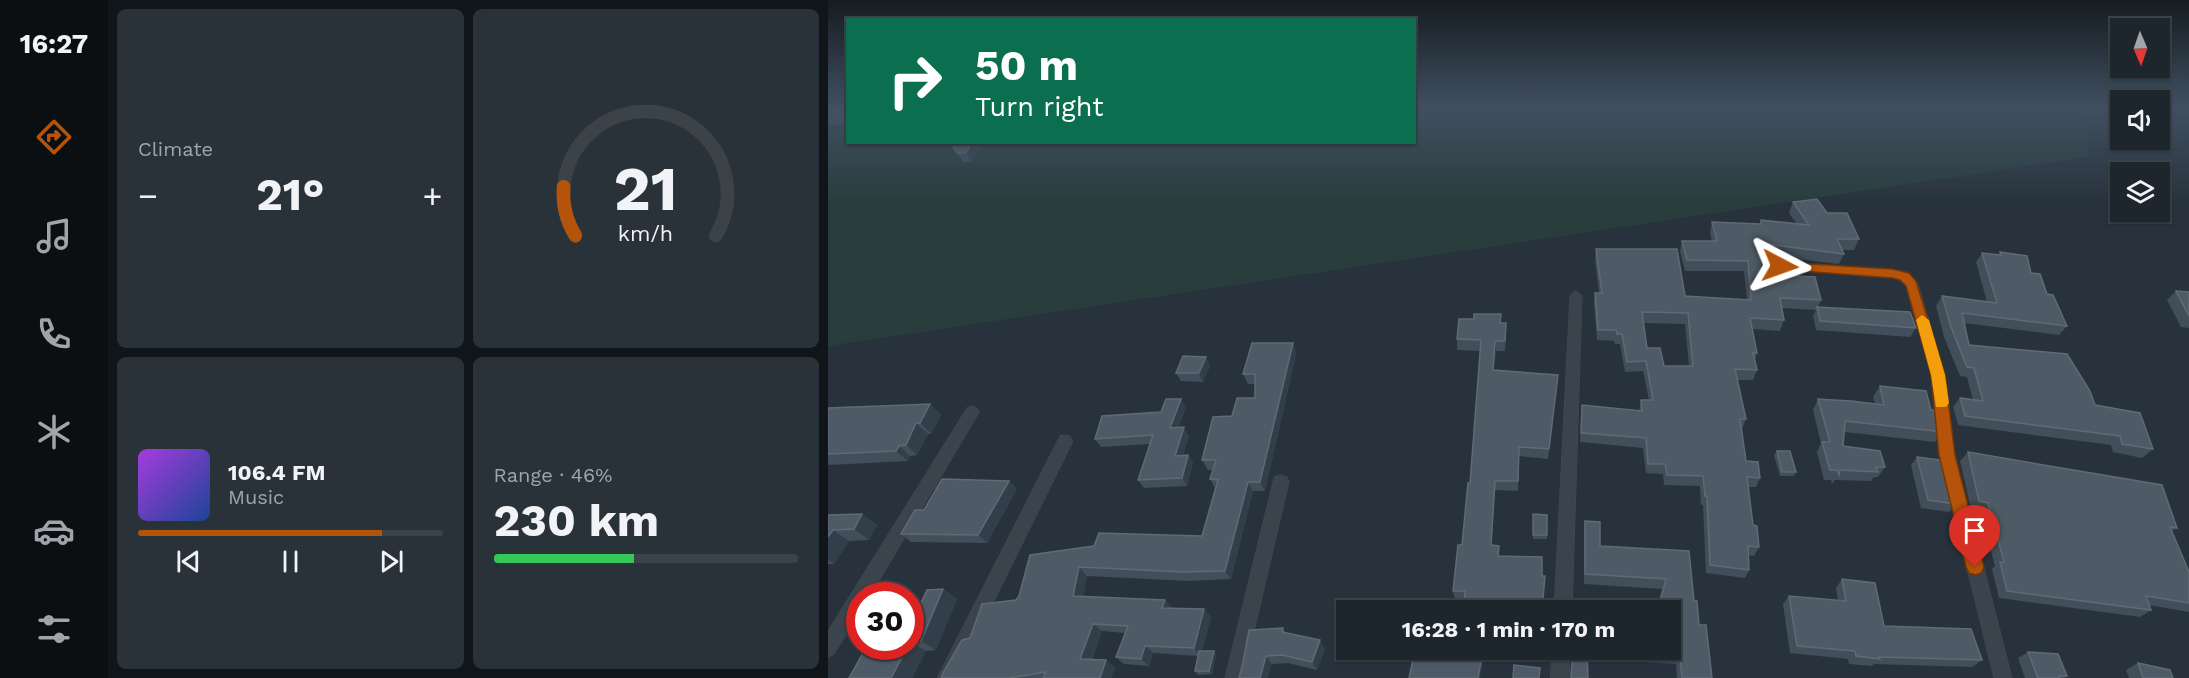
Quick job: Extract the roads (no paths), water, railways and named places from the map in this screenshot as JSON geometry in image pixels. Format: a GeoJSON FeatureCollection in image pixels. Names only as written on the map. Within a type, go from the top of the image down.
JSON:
{"type":"FeatureCollection","features":[{"type":"Feature","properties":{"kind":"street"},"geometry":{"type":"LineString","coordinates":[[1780,266],[1892,274],[1904,276],[1912,284],[1938,375],[1947,455],[2003,678]]}},
{"type":"Feature","properties":{"kind":"street"},"geometry":{"type":"LineString","coordinates":[[1563,600],[1576,296]]}},
{"type":"Feature","properties":{"kind":"street"},"geometry":{"type":"LineString","coordinates":[[869,582],[972,412]]}},
{"type":"Feature","properties":{"kind":"street"},"geometry":{"type":"LineString","coordinates":[[946,678],[1065,441]]}},
{"type":"Feature","properties":{"kind":"street"},"geometry":{"type":"LineString","coordinates":[[1234,678],[1281,482]]}},
{"type":"Feature","properties":{"kind":"street"},"geometry":{"type":"LineString","coordinates":[[828,648],[846,619]]}},
{"type":"Feature","properties":{"kind":"street"},"geometry":{"type":"LineString","coordinates":[[1560,678],[1561,660]]}}]}
